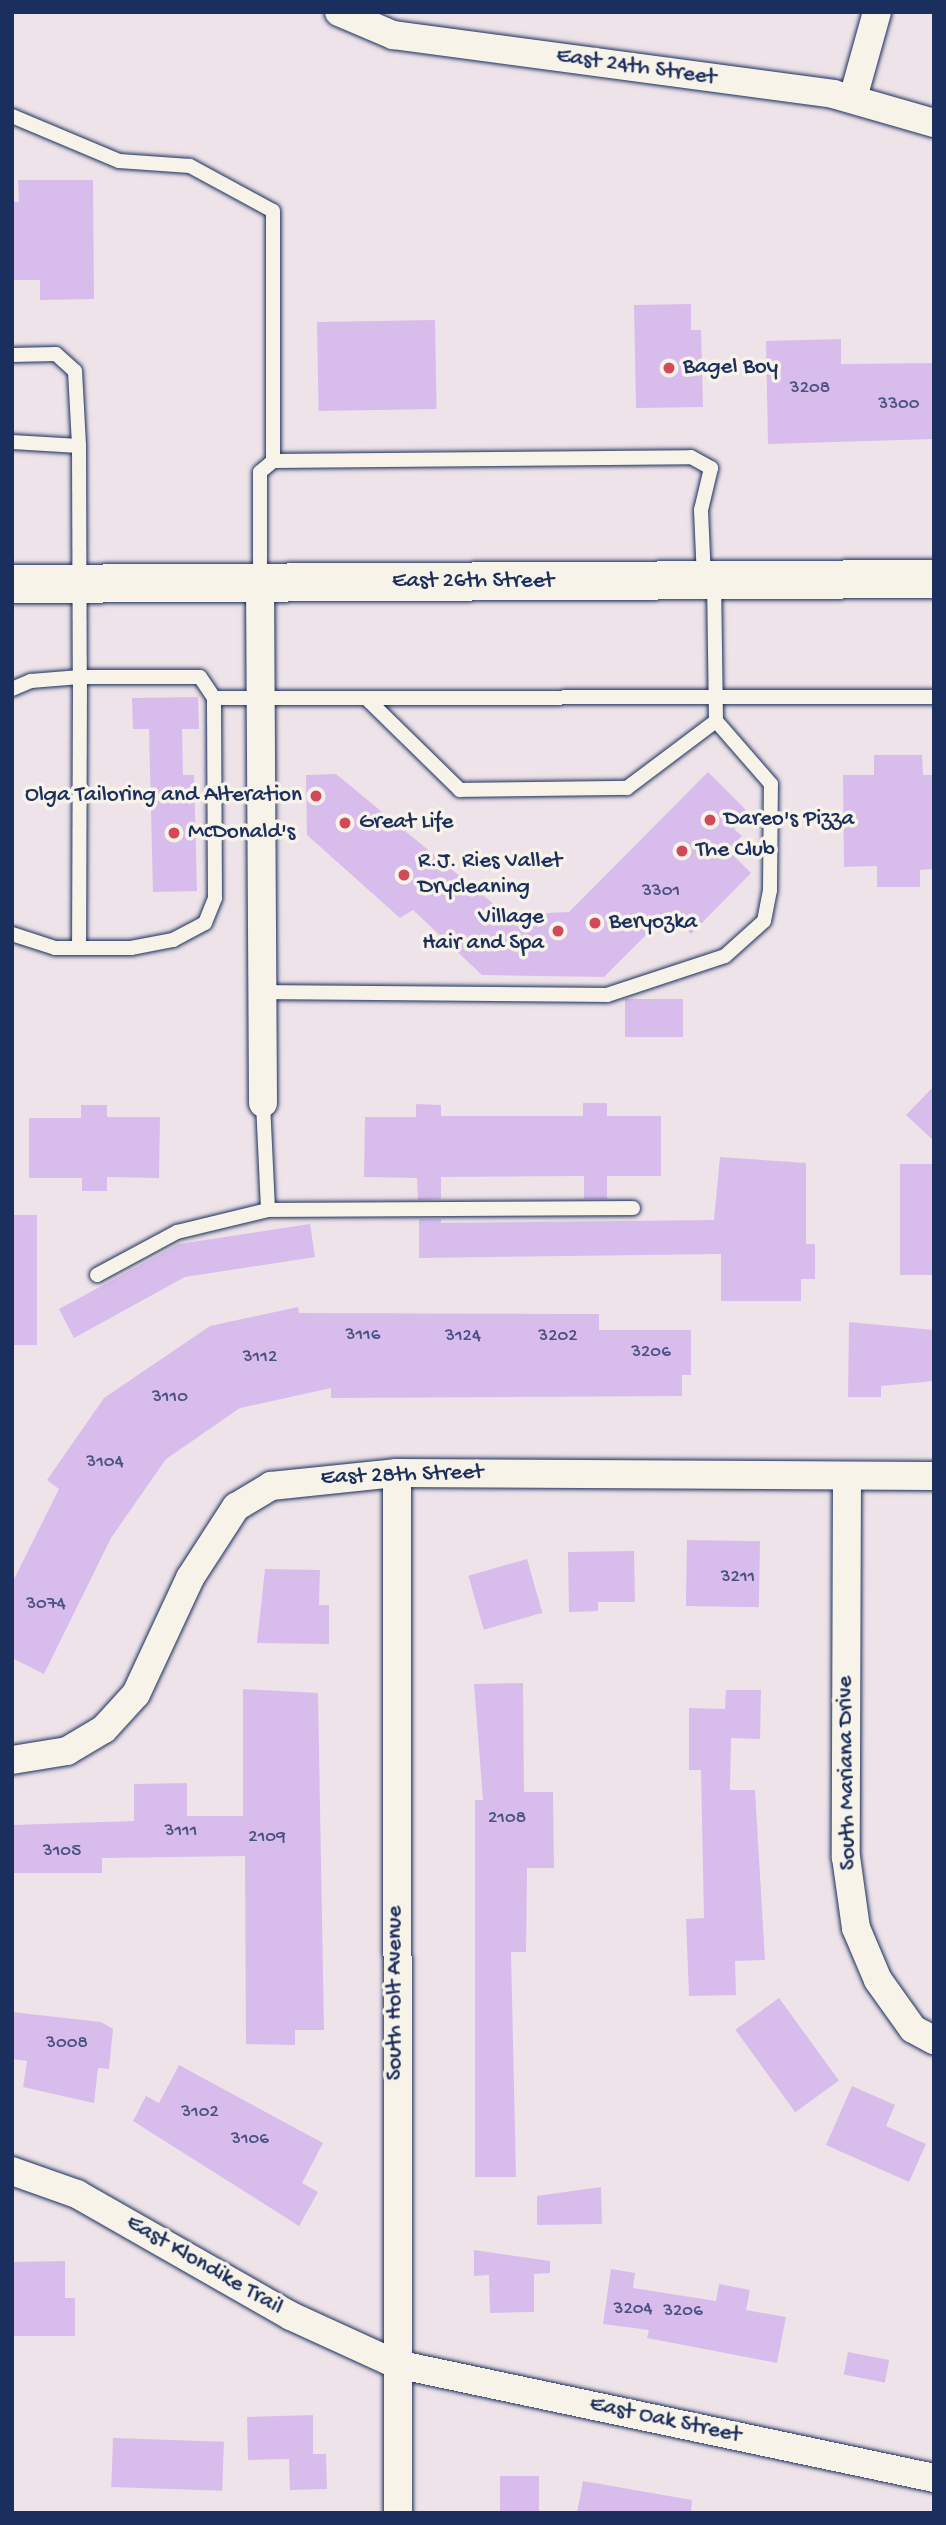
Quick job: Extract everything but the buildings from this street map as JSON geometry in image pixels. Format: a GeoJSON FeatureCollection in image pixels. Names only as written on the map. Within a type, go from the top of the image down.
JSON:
{"type":"FeatureCollection","features":[{"type":"Feature","properties":{"kind":"main road","name":"East 26th Street"},"geometry":{"type":"LineString","coordinates":[[12,584],[934,579]]}},
{"type":"Feature","properties":{"kind":"street","name":"East 24th Street"},"geometry":{"type":"LineString","coordinates":[[339,12],[393,24],[853,98],[934,123]]}},
{"type":"Feature","properties":{"kind":"street"},"geometry":{"type":"LineString","coordinates":[[853,98],[877,12]]}},
{"type":"Feature","properties":{"kind":"street"},"geometry":{"type":"LineString","coordinates":[[260,582],[263,1103]]}},
{"type":"Feature","properties":{"kind":"street","name":"East 28th Street"},"geometry":{"type":"LineString","coordinates":[[12,1760],[67,1751],[104,1730],[136,1694],[190,1578],[236,1507],[271,1486],[397,1473],[934,1476]]}},
{"type":"Feature","properties":{"kind":"street","name":"South Holt Avenue"},"geometry":{"type":"LineString","coordinates":[[397,1473],[398,2513]]}},
{"type":"Feature","properties":{"kind":"street","name":"South Mariana Drive"},"geometry":{"type":"LineString","coordinates":[[847,1476],[846,1857],[856,1928],[878,1980],[913,2029],[934,2040]]}},
{"type":"Feature","properties":{"kind":"street","name":"East Klondike Trail"},"geometry":{"type":"LineString","coordinates":[[12,2171],[77,2194],[291,2316],[396,2364]]}},
{"type":"Feature","properties":{"kind":"street","name":"East Oak Street"},"geometry":{"type":"LineString","coordinates":[[396,2364],[934,2478]]}},
{"type":"Feature","properties":{"kind":"lane"},"geometry":{"type":"LineString","coordinates":[[12,116],[119,161],[190,166],[273,211],[273,461]]}},
{"type":"Feature","properties":{"kind":"lane"},"geometry":{"type":"LineString","coordinates":[[12,355],[56,354],[75,372],[84,583],[80,677],[79,947]]}},
{"type":"Feature","properties":{"kind":"lane"},"geometry":{"type":"LineString","coordinates":[[12,442],[79,446]]}},
{"type":"Feature","properties":{"kind":"lane"},"geometry":{"type":"LineString","coordinates":[[260,582],[260,472],[273,461],[691,457],[711,468],[701,510],[709,580],[716,720],[771,784],[770,890],[764,921],[725,956],[607,995],[262,992]]}},
{"type":"Feature","properties":{"kind":"lane"},"geometry":{"type":"LineString","coordinates":[[12,689],[31,681],[80,677],[200,677],[214,698],[215,898],[205,923],[173,940],[55,948],[12,934]]}},
{"type":"Feature","properties":{"kind":"lane"},"geometry":{"type":"LineString","coordinates":[[214,698],[934,697]]}},
{"type":"Feature","properties":{"kind":"lane"},"geometry":{"type":"LineString","coordinates":[[366,699],[460,790],[626,788],[716,720]]}},
{"type":"Feature","properties":{"kind":"lane"},"geometry":{"type":"LineString","coordinates":[[263,1103],[268,1210]]}},
{"type":"Feature","properties":{"kind":"lane"},"geometry":{"type":"LineString","coordinates":[[97,1275],[177,1232],[268,1210],[633,1208]]}},
{"type":"Feature","properties":{"kind":"place","name":"Bagel Boy"},"geometry":{"type":"Point","coordinates":[669,368]}},
{"type":"Feature","properties":{"kind":"place","name":"Olga Tailoring and Alteration"},"geometry":{"type":"Point","coordinates":[316,796]}},
{"type":"Feature","properties":{"kind":"place","name":"Dareo's Pizza"},"geometry":{"type":"Point","coordinates":[710,820]}},
{"type":"Feature","properties":{"kind":"place","name":"Great Life"},"geometry":{"type":"Point","coordinates":[345,823]}},
{"type":"Feature","properties":{"kind":"place","name":"McDonald's"},"geometry":{"type":"Point","coordinates":[174,833]}},
{"type":"Feature","properties":{"kind":"place","name":"The Club"},"geometry":{"type":"Point","coordinates":[682,851]}},
{"type":"Feature","properties":{"kind":"place","name":"R.J. Ries Vallet Drycleaning"},"geometry":{"type":"Point","coordinates":[404,875]}},
{"type":"Feature","properties":{"kind":"place","name":"Beryozka"},"geometry":{"type":"Point","coordinates":[595,923]}},
{"type":"Feature","properties":{"kind":"place","name":"Village Hair and Spa"},"geometry":{"type":"Point","coordinates":[558,931]}}]}
